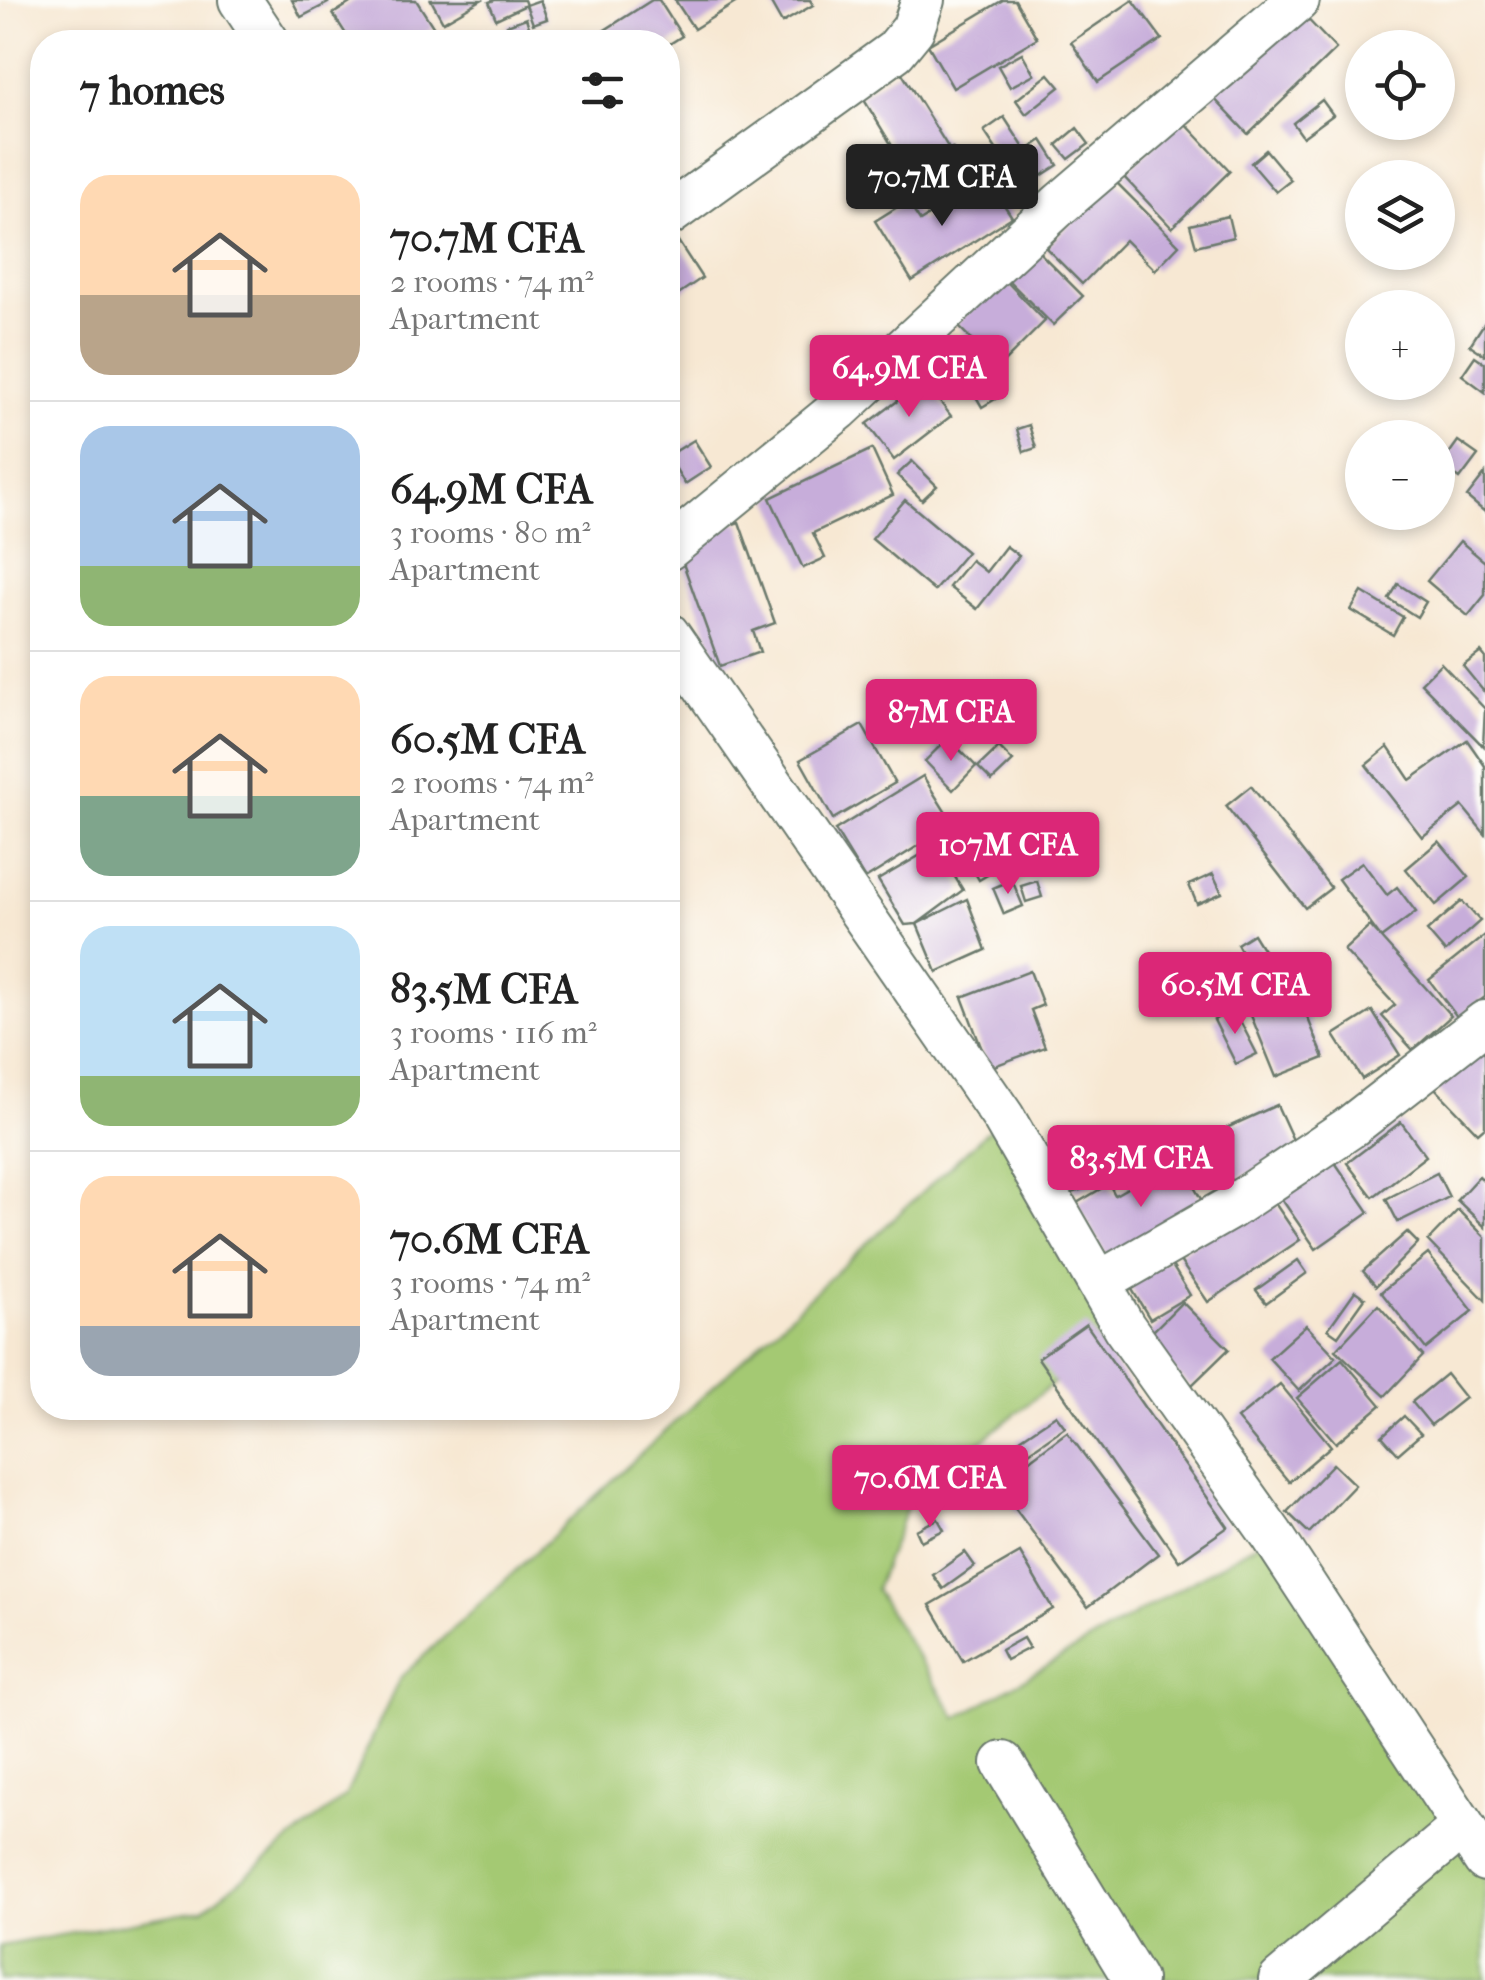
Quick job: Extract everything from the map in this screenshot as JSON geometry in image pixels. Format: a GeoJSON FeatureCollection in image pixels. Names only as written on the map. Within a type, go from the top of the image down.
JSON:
{"type":"FeatureCollection","features":[{"type":"Feature","properties":{"kind":"street"},"geometry":{"type":"LineString","coordinates":[[240,0],[260,30]]}},
{"type":"Feature","properties":{"kind":"street"},"geometry":{"type":"LineString","coordinates":[[680,206],[895,51],[913,29],[923,0]]}},
{"type":"Feature","properties":{"kind":"street"},"geometry":{"type":"LineString","coordinates":[[680,539],[839,409],[1059,205],[1298,0]]}},
{"type":"Feature","properties":{"kind":"street"},"geometry":{"type":"LineString","coordinates":[[680,651],[1002,1117],[1124,1328],[1272,1535],[1474,1843],[1280,1980]]}},
{"type":"Feature","properties":{"kind":"street"},"geometry":{"type":"LineString","coordinates":[[1099,1283],[1230,1208],[1349,1128],[1485,1022]]}},
{"type":"Feature","properties":{"kind":"street"},"geometry":{"type":"LineString","coordinates":[[1002,1763],[1135,1980]]}},
{"type":"Feature","properties":{"kind":"green space"},"geometry":{"type":"Polygon","coordinates":[[[1003,1117],[1124,1327],[911,1497],[875,1590],[957,1718],[1272,1535],[1485,1860],[1485,1980],[0,1980],[0,1946],[204,1909],[345,1797],[400,1678],[1003,1117]]]}},
{"type":"Feature","properties":{"kind":"building"},"geometry":{"type":"Polygon","coordinates":[[[292,0],[326,0],[328,3],[301,17],[292,0]]]}},
{"type":"Feature","properties":{"kind":"building"},"geometry":{"type":"Polygon","coordinates":[[[355,0],[416,0],[434,28],[343,30],[333,14],[355,0]]]}},
{"type":"Feature","properties":{"kind":"building"},"geometry":{"type":"Polygon","coordinates":[[[431,0],[481,0],[443,22],[431,0]]]}},
{"type":"Feature","properties":{"kind":"building"},"geometry":{"type":"Polygon","coordinates":[[[524,0],[526,5],[496,19],[489,2],[524,0]]]}},
{"type":"Feature","properties":{"kind":"building"},"geometry":{"type":"Polygon","coordinates":[[[540,0],[547,19],[533,24],[526,5],[540,0]]]}},
{"type":"Feature","properties":{"kind":"building"},"geometry":{"type":"Polygon","coordinates":[[[652,0],[659,0],[678,30],[605,30],[652,0]]]}},
{"type":"Feature","properties":{"kind":"building"},"geometry":{"type":"Polygon","coordinates":[[[675,0],[740,0],[694,29],[675,0]]]}},
{"type":"Feature","properties":{"kind":"building"},"geometry":{"type":"Polygon","coordinates":[[[769,0],[810,0],[813,5],[782,23],[769,0]]]}},
{"type":"Feature","properties":{"kind":"building"},"geometry":{"type":"Polygon","coordinates":[[[1003,0],[1015,0],[1037,38],[953,88],[928,45],[1003,0]]]}},
{"type":"Feature","properties":{"kind":"building"},"geometry":{"type":"Polygon","coordinates":[[[1133,0],[1162,39],[1098,82],[1071,42],[1133,0]]]}},
{"type":"Feature","properties":{"kind":"building"},"geometry":{"type":"Polygon","coordinates":[[[1299,10],[1336,49],[1248,134],[1211,95],[1299,10]]]}},
{"type":"Feature","properties":{"kind":"building"},"geometry":{"type":"Polygon","coordinates":[[[526,18],[530,30],[508,30],[507,25],[526,18]]]}},
{"type":"Feature","properties":{"kind":"building"},"geometry":{"type":"Polygon","coordinates":[[[1022,53],[1034,74],[1010,87],[998,66],[1022,53]]]}},
{"type":"Feature","properties":{"kind":"building"},"geometry":{"type":"Polygon","coordinates":[[[900,70],[948,147],[908,172],[861,95],[900,70]]]}},
{"type":"Feature","properties":{"kind":"building"},"geometry":{"type":"Polygon","coordinates":[[[1049,74],[1060,87],[1026,114],[1016,100],[1049,74]]]}},
{"type":"Feature","properties":{"kind":"building"},"geometry":{"type":"Polygon","coordinates":[[[1322,100],[1333,115],[1303,137],[1293,123],[1322,100]]]}},
{"type":"Feature","properties":{"kind":"building"},"geometry":{"type":"Polygon","coordinates":[[[1004,117],[1026,151],[1042,140],[1058,165],[1022,188],[984,131],[1004,117]]]}},
{"type":"Feature","properties":{"kind":"building"},"geometry":{"type":"Polygon","coordinates":[[[1181,119],[1230,171],[1172,228],[1123,176],[1181,119]]]}},
{"type":"Feature","properties":{"kind":"building"},"geometry":{"type":"Polygon","coordinates":[[[1077,128],[1089,144],[1069,159],[1057,145],[1077,128]]]}},
{"type":"Feature","properties":{"kind":"building"},"geometry":{"type":"Polygon","coordinates":[[[952,148],[966,167],[923,198],[909,179],[952,148]]]}},
{"type":"Feature","properties":{"kind":"building"},"geometry":{"type":"Polygon","coordinates":[[[1266,150],[1291,180],[1276,192],[1251,163],[1266,150]]]}},
{"type":"Feature","properties":{"kind":"building"},"geometry":{"type":"Polygon","coordinates":[[[987,179],[1012,217],[912,281],[875,221],[907,201],[920,221],[987,179]]]}},
{"type":"Feature","properties":{"kind":"building"},"geometry":{"type":"Polygon","coordinates":[[[1114,180],[1179,245],[1155,270],[1125,240],[1082,284],[1046,248],[1114,180]]]}},
{"type":"Feature","properties":{"kind":"building"},"geometry":{"type":"Polygon","coordinates":[[[1228,216],[1233,237],[1196,246],[1190,225],[1228,216]]]}},
{"type":"Feature","properties":{"kind":"building"},"geometry":{"type":"Polygon","coordinates":[[[680,244],[702,278],[680,293],[680,244]]]}},
{"type":"Feature","properties":{"kind":"building"},"geometry":{"type":"Polygon","coordinates":[[[1035,248],[1083,296],[1053,325],[1005,277],[1035,248]]]}},
{"type":"Feature","properties":{"kind":"building"},"geometry":{"type":"Polygon","coordinates":[[[1003,278],[1045,321],[999,367],[956,324],[1003,278]]]}},
{"type":"Feature","properties":{"kind":"building"},"geometry":{"type":"Polygon","coordinates":[[[1485,322],[1485,355],[1470,345],[1485,322]]]}},
{"type":"Feature","properties":{"kind":"building"},"geometry":{"type":"Polygon","coordinates":[[[978,352],[1002,395],[982,407],[957,364],[978,352]]]}},
{"type":"Feature","properties":{"kind":"building"},"geometry":{"type":"Polygon","coordinates":[[[1475,356],[1485,363],[1485,392],[1462,375],[1475,356]]]}},
{"type":"Feature","properties":{"kind":"building"},"geometry":{"type":"Polygon","coordinates":[[[924,381],[951,416],[894,460],[867,424],[924,381]]]}},
{"type":"Feature","properties":{"kind":"building"},"geometry":{"type":"Polygon","coordinates":[[[1029,425],[1036,448],[1024,452],[1017,429],[1029,425]]]}},
{"type":"Feature","properties":{"kind":"building"},"geometry":{"type":"Polygon","coordinates":[[[694,440],[711,467],[685,484],[680,476],[680,449],[694,440]]]}},
{"type":"Feature","properties":{"kind":"building"},"geometry":{"type":"Polygon","coordinates":[[[1458,441],[1478,455],[1460,479],[1455,475],[1458,441]]]}},
{"type":"Feature","properties":{"kind":"building"},"geometry":{"type":"Polygon","coordinates":[[[872,449],[893,495],[813,533],[825,558],[803,568],[770,498],[872,449]]]}},
{"type":"Feature","properties":{"kind":"building"},"geometry":{"type":"Polygon","coordinates":[[[912,461],[937,486],[922,500],[897,475],[912,461]]]}},
{"type":"Feature","properties":{"kind":"building"},"geometry":{"type":"Polygon","coordinates":[[[1485,474],[1485,512],[1467,497],[1485,474]]]}},
{"type":"Feature","properties":{"kind":"building"},"geometry":{"type":"Polygon","coordinates":[[[905,500],[967,552],[934,591],[872,539],[905,500]]]}},
{"type":"Feature","properties":{"kind":"building"},"geometry":{"type":"Polygon","coordinates":[[[739,522],[775,623],[753,631],[760,652],[720,666],[680,555],[680,543],[739,522]]]}},
{"type":"Feature","properties":{"kind":"building"},"geometry":{"type":"Polygon","coordinates":[[[1460,541],[1485,562],[1485,595],[1468,616],[1427,581],[1460,541]]]}},
{"type":"Feature","properties":{"kind":"building"},"geometry":{"type":"Polygon","coordinates":[[[1006,546],[1019,556],[977,609],[949,587],[971,560],[986,572],[1006,546]]]}},
{"type":"Feature","properties":{"kind":"building"},"geometry":{"type":"Polygon","coordinates":[[[1398,584],[1426,602],[1417,617],[1389,599],[1398,584]]]}},
{"type":"Feature","properties":{"kind":"building"},"geometry":{"type":"Polygon","coordinates":[[[1362,592],[1403,617],[1393,635],[1351,610],[1362,592]]]}},
{"type":"Feature","properties":{"kind":"building"},"geometry":{"type":"Polygon","coordinates":[[[1481,652],[1485,657],[1485,693],[1463,666],[1481,652]]]}},
{"type":"Feature","properties":{"kind":"building"},"geometry":{"type":"Polygon","coordinates":[[[1441,663],[1485,709],[1483,746],[1421,683],[1441,663]]]}},
{"type":"Feature","properties":{"kind":"building"},"geometry":{"type":"Polygon","coordinates":[[[862,725],[895,783],[833,819],[800,760],[862,725]]]}},
{"type":"Feature","properties":{"kind":"building"},"geometry":{"type":"Polygon","coordinates":[[[948,738],[976,766],[953,790],[925,761],[948,738]]]}},
{"type":"Feature","properties":{"kind":"building"},"geometry":{"type":"Polygon","coordinates":[[[1467,740],[1485,766],[1485,834],[1462,806],[1422,837],[1366,765],[1388,747],[1410,780],[1467,740]]]}},
{"type":"Feature","properties":{"kind":"building"},"geometry":{"type":"Polygon","coordinates":[[[999,747],[1013,761],[992,781],[978,767],[999,747]]]}},
{"type":"Feature","properties":{"kind":"building"},"geometry":{"type":"Polygon","coordinates":[[[923,776],[953,824],[865,879],[835,830],[923,776]]]}},
{"type":"Feature","properties":{"kind":"building"},"geometry":{"type":"Polygon","coordinates":[[[1251,786],[1331,888],[1305,908],[1226,806],[1251,786]]]}},
{"type":"Feature","properties":{"kind":"building"},"geometry":{"type":"Polygon","coordinates":[[[1006,817],[1032,843],[1019,857],[992,830],[1006,817]]]}},
{"type":"Feature","properties":{"kind":"building"},"geometry":{"type":"Polygon","coordinates":[[[973,822],[999,868],[979,880],[953,834],[973,822]]]}},
{"type":"Feature","properties":{"kind":"building"},"geometry":{"type":"Polygon","coordinates":[[[1439,841],[1469,877],[1436,905],[1406,869],[1439,841]]]}},
{"type":"Feature","properties":{"kind":"building"},"geometry":{"type":"Polygon","coordinates":[[[936,846],[963,890],[917,924],[905,925],[878,880],[936,846]]]}},
{"type":"Feature","properties":{"kind":"building"},"geometry":{"type":"Polygon","coordinates":[[[1362,862],[1387,895],[1397,887],[1416,912],[1381,938],[1338,879],[1362,862]]]}},
{"type":"Feature","properties":{"kind":"building"},"geometry":{"type":"Polygon","coordinates":[[[1213,874],[1222,893],[1197,904],[1189,885],[1213,874]]]}},
{"type":"Feature","properties":{"kind":"building"},"geometry":{"type":"Polygon","coordinates":[[[1012,880],[1023,906],[1004,914],[993,888],[1012,880]]]}},
{"type":"Feature","properties":{"kind":"building"},"geometry":{"type":"Polygon","coordinates":[[[1037,881],[1042,897],[1026,902],[1021,886],[1037,881]]]}},
{"type":"Feature","properties":{"kind":"building"},"geometry":{"type":"Polygon","coordinates":[[[967,899],[986,950],[937,972],[917,924],[967,899]]]}},
{"type":"Feature","properties":{"kind":"building"},"geometry":{"type":"Polygon","coordinates":[[[1462,901],[1480,921],[1445,952],[1427,931],[1462,901]]]}},
{"type":"Feature","properties":{"kind":"building"},"geometry":{"type":"Polygon","coordinates":[[[1370,926],[1451,1016],[1413,1050],[1382,1016],[1395,1005],[1344,950],[1370,926]]]}},
{"type":"Feature","properties":{"kind":"building"},"geometry":{"type":"Polygon","coordinates":[[[1253,934],[1263,950],[1246,960],[1237,944],[1253,934]]]}},
{"type":"Feature","properties":{"kind":"building"},"geometry":{"type":"Polygon","coordinates":[[[1485,935],[1485,997],[1458,1018],[1429,980],[1485,935]]]}},
{"type":"Feature","properties":{"kind":"building"},"geometry":{"type":"Polygon","coordinates":[[[1231,954],[1246,985],[1230,993],[1215,962],[1231,954]]]}},
{"type":"Feature","properties":{"kind":"building"},"geometry":{"type":"Polygon","coordinates":[[[1030,971],[1043,1005],[1031,1010],[1045,1047],[989,1068],[962,997],[1030,971]]]}},
{"type":"Feature","properties":{"kind":"building"},"geometry":{"type":"Polygon","coordinates":[[[1296,989],[1324,1058],[1276,1077],[1248,1008],[1296,989]]]}},
{"type":"Feature","properties":{"kind":"building"},"geometry":{"type":"Polygon","coordinates":[[[1234,1009],[1257,1054],[1236,1064],[1214,1020],[1234,1009]]]}},
{"type":"Feature","properties":{"kind":"building"},"geometry":{"type":"Polygon","coordinates":[[[1372,1011],[1400,1055],[1362,1079],[1334,1035],[1372,1011]]]}},
{"type":"Feature","properties":{"kind":"building"},"geometry":{"type":"Polygon","coordinates":[[[1478,1045],[1485,1053],[1485,1127],[1478,1133],[1434,1087],[1478,1045]]]}},
{"type":"Feature","properties":{"kind":"building"},"geometry":{"type":"Polygon","coordinates":[[[1277,1105],[1298,1151],[1231,1181],[1211,1135],[1277,1105]]]}},
{"type":"Feature","properties":{"kind":"building"},"geometry":{"type":"Polygon","coordinates":[[[1401,1122],[1426,1156],[1373,1197],[1347,1163],[1401,1122]]]}},
{"type":"Feature","properties":{"kind":"building"},"geometry":{"type":"Polygon","coordinates":[[[1116,1150],[1124,1172],[1075,1192],[1066,1170],[1116,1150]]]}},
{"type":"Feature","properties":{"kind":"building"},"geometry":{"type":"Polygon","coordinates":[[[1178,1159],[1206,1208],[1112,1264],[1077,1203],[1109,1184],[1115,1195],[1178,1159]]]}},
{"type":"Feature","properties":{"kind":"building"},"geometry":{"type":"Polygon","coordinates":[[[1334,1161],[1369,1212],[1316,1249],[1281,1198],[1334,1161]]]}},
{"type":"Feature","properties":{"kind":"building"},"geometry":{"type":"Polygon","coordinates":[[[1437,1173],[1449,1197],[1398,1222],[1386,1199],[1437,1173]]]}},
{"type":"Feature","properties":{"kind":"building"},"geometry":{"type":"Polygon","coordinates":[[[1479,1176],[1485,1182],[1485,1227],[1457,1200],[1479,1176]]]}},
{"type":"Feature","properties":{"kind":"building"},"geometry":{"type":"Polygon","coordinates":[[[1268,1193],[1300,1240],[1208,1302],[1176,1255],[1268,1193]]]}},
{"type":"Feature","properties":{"kind":"building"},"geometry":{"type":"Polygon","coordinates":[[[1458,1210],[1485,1237],[1485,1300],[1428,1241],[1458,1210]]]}},
{"type":"Feature","properties":{"kind":"building"},"geometry":{"type":"Polygon","coordinates":[[[1407,1232],[1418,1243],[1376,1286],[1363,1271],[1407,1232]]]}},
{"type":"Feature","properties":{"kind":"building"},"geometry":{"type":"Polygon","coordinates":[[[1428,1254],[1473,1311],[1426,1349],[1381,1292],[1428,1254]]]}},
{"type":"Feature","properties":{"kind":"building"},"geometry":{"type":"Polygon","coordinates":[[[1168,1259],[1190,1295],[1150,1319],[1128,1283],[1168,1259]]]}},
{"type":"Feature","properties":{"kind":"building"},"geometry":{"type":"Polygon","coordinates":[[[1298,1260],[1307,1273],[1266,1303],[1256,1290],[1298,1260]]]}},
{"type":"Feature","properties":{"kind":"building"},"geometry":{"type":"Polygon","coordinates":[[[1355,1291],[1365,1298],[1338,1336],[1328,1329],[1355,1291]]]}},
{"type":"Feature","properties":{"kind":"building"},"geometry":{"type":"Polygon","coordinates":[[[1182,1302],[1229,1349],[1190,1387],[1144,1340],[1182,1302]]]}},
{"type":"Feature","properties":{"kind":"building"},"geometry":{"type":"Polygon","coordinates":[[[1378,1305],[1423,1356],[1385,1396],[1336,1350],[1378,1305]]]}},
{"type":"Feature","properties":{"kind":"building"},"geometry":{"type":"Polygon","coordinates":[[[1086,1324],[1228,1527],[1179,1561],[1038,1358],[1086,1324]]]}},
{"type":"Feature","properties":{"kind":"building"},"geometry":{"type":"Polygon","coordinates":[[[1306,1325],[1336,1357],[1299,1391],[1269,1358],[1306,1325]]]}},
{"type":"Feature","properties":{"kind":"building"},"geometry":{"type":"Polygon","coordinates":[[[1342,1359],[1381,1405],[1336,1443],[1297,1398],[1342,1359]]]}},
{"type":"Feature","properties":{"kind":"building"},"geometry":{"type":"Polygon","coordinates":[[[1446,1374],[1465,1398],[1431,1425],[1412,1402],[1446,1374]]]}},
{"type":"Feature","properties":{"kind":"building"},"geometry":{"type":"Polygon","coordinates":[[[1280,1384],[1331,1446],[1289,1482],[1237,1419],[1280,1384]]]}},
{"type":"Feature","properties":{"kind":"building"},"geometry":{"type":"Polygon","coordinates":[[[1056,1415],[1065,1427],[1026,1454],[1017,1441],[1056,1415]]]}},
{"type":"Feature","properties":{"kind":"building"},"geometry":{"type":"Polygon","coordinates":[[[1404,1416],[1421,1434],[1398,1454],[1382,1436],[1404,1416]]]}},
{"type":"Feature","properties":{"kind":"building"},"geometry":{"type":"Polygon","coordinates":[[[1067,1432],[1158,1554],[1088,1607],[997,1484],[1067,1432]]]}},
{"type":"Feature","properties":{"kind":"building"},"geometry":{"type":"Polygon","coordinates":[[[1333,1464],[1355,1485],[1309,1533],[1287,1512],[1333,1464]]]}},
{"type":"Feature","properties":{"kind":"building"},"geometry":{"type":"Polygon","coordinates":[[[938,1519],[944,1530],[921,1541],[916,1530],[938,1519]]]}},
{"type":"Feature","properties":{"kind":"building"},"geometry":{"type":"Polygon","coordinates":[[[965,1552],[975,1566],[943,1589],[933,1575],[965,1552]]]}},
{"type":"Feature","properties":{"kind":"building"},"geometry":{"type":"Polygon","coordinates":[[[1020,1553],[1053,1609],[963,1661],[930,1605],[1020,1553]]]}},
{"type":"Feature","properties":{"kind":"building"},"geometry":{"type":"Polygon","coordinates":[[[1023,1638],[1029,1648],[1006,1660],[1001,1650],[1023,1638]]]}}]}
